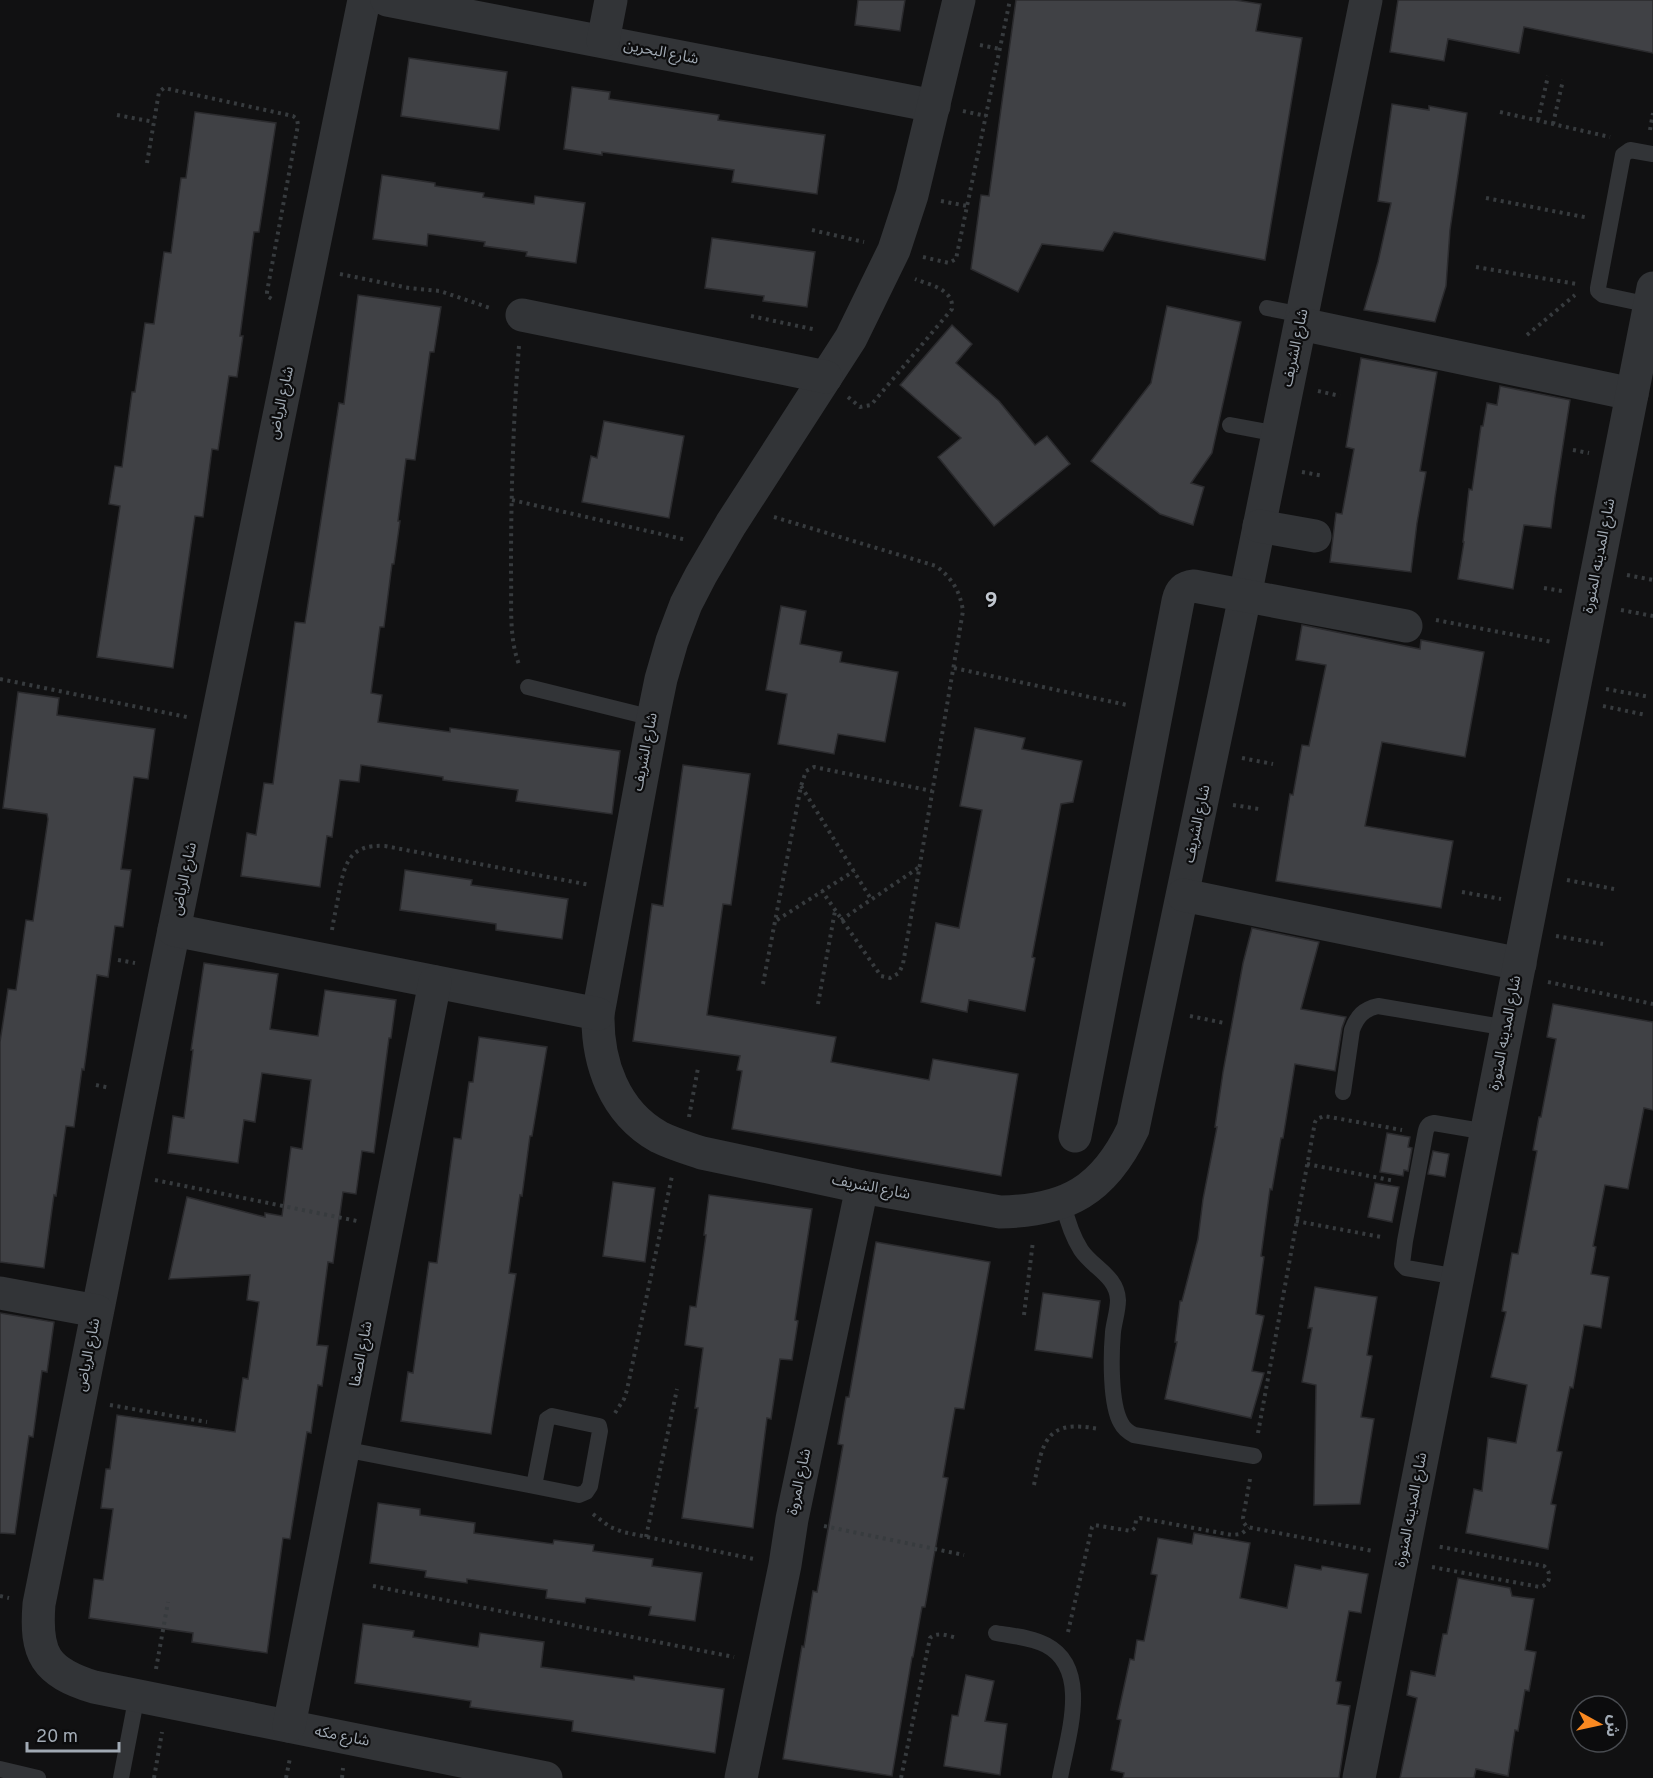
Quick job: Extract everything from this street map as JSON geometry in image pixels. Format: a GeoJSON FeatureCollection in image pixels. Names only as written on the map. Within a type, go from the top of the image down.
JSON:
{"type":"FeatureCollection","features":[{"type":"Feature","properties":{"kind":"street","name":"شارع الرياض"},"geometry":{"type":"LineString","coordinates":[[152,1698],[73,1681],[54,1669],[44,1655],[38,1640],[39,1604],[364,0]]}},
{"type":"Feature","properties":{"kind":"street","name":"شارع البحرين"},"geometry":{"type":"LineString","coordinates":[[387,0],[934,106]]}},
{"type":"Feature","properties":{"kind":"street"},"geometry":{"type":"LineString","coordinates":[[603,42],[611,0]]}},
{"type":"Feature","properties":{"kind":"street","name":"شارع الشريف"},"geometry":{"type":"LineString","coordinates":[[959,0],[912,195],[890,258],[851,338],[717,546],[686,604],[675,632],[652,718],[598,1014],[597,1035],[601,1059],[609,1082],[622,1103],[638,1121],[657,1136],[680,1147],[862,1187],[1000,1212],[1050,1207],[1095,1183],[1110,1169],[1133,1130],[1302,320],[1361,1]]}},
{"type":"Feature","properties":{"kind":"street","name":"شارع المدينه المنورة"},"geometry":{"type":"LineString","coordinates":[[1359,1778],[1651,296]]}},
{"type":"Feature","properties":{"kind":"street"},"geometry":{"type":"LineString","coordinates":[[522,315],[826,377]]}},
{"type":"Feature","properties":{"kind":"street"},"geometry":{"type":"LineString","coordinates":[[1302,320],[1632,394]]}},
{"type":"Feature","properties":{"kind":"street"},"geometry":{"type":"LineString","coordinates":[[1260,526],[1315,536]]}},
{"type":"Feature","properties":{"kind":"street"},"geometry":{"type":"LineString","coordinates":[[1075,1136],[1156,712],[1178,601],[1182,592],[1185,588],[1194,586],[1406,626]]}},
{"type":"Feature","properties":{"kind":"street"},"geometry":{"type":"LineString","coordinates":[[1183,895],[1519,970]]}},
{"type":"Feature","properties":{"kind":"street"},"geometry":{"type":"LineString","coordinates":[[174,930],[598,1014]]}},
{"type":"Feature","properties":{"kind":"street","name":"شارع الصفا"},"geometry":{"type":"LineString","coordinates":[[289,1726],[435,982]]}},
{"type":"Feature","properties":{"kind":"street","name":"شارع المروة"},"geometry":{"type":"LineString","coordinates":[[741,1778],[792,1519],[862,1187]]}},
{"type":"Feature","properties":{"kind":"street"},"geometry":{"type":"LineString","coordinates":[[0,1293],[98,1311]]}},
{"type":"Feature","properties":{"kind":"street","name":"شارع مكه"},"geometry":{"type":"LineString","coordinates":[[152,1698],[546,1778]]}},
{"type":"Feature","properties":{"kind":"lane"},"geometry":{"type":"LineString","coordinates":[[1651,296],[1603,296],[1592,287],[1610,222],[1623,155],[1630,150],[1653,154]]}},
{"type":"Feature","properties":{"kind":"lane"},"geometry":{"type":"LineString","coordinates":[[1267,308],[1302,320]]}},
{"type":"Feature","properties":{"kind":"lane"},"geometry":{"type":"LineString","coordinates":[[1230,425],[1278,434]]}},
{"type":"Feature","properties":{"kind":"lane"},"geometry":{"type":"LineString","coordinates":[[528,687],[652,718]]}},
{"type":"Feature","properties":{"kind":"lane"},"geometry":{"type":"LineString","coordinates":[[1342,1092],[1355,1021],[1369,1008],[1378,1006],[1508,1028]]}},
{"type":"Feature","properties":{"kind":"lane"},"geometry":{"type":"LineString","coordinates":[[1458,1277],[1406,1268],[1402,1261],[1426,1127],[1434,1123],[1487,1132]]}},
{"type":"Feature","properties":{"kind":"lane"},"geometry":{"type":"LineString","coordinates":[[1050,1207],[1070,1228],[1082,1251],[1110,1279],[1116,1289],[1118,1300],[1112,1354],[1114,1397],[1118,1418],[1122,1425],[1134,1435],[1254,1456]]}},
{"type":"Feature","properties":{"kind":"lane"},"geometry":{"type":"LineString","coordinates":[[344,1449],[579,1495],[586,1492],[590,1486],[600,1429],[597,1425],[549,1417],[534,1486]]}},
{"type":"Feature","properties":{"kind":"lane"},"geometry":{"type":"LineString","coordinates":[[996,1633],[1045,1644],[1055,1650],[1070,1672],[1074,1686],[1074,1702],[1060,1778]]}},
{"type":"Feature","properties":{"kind":"lane"},"geometry":{"type":"LineString","coordinates":[[121,1778],[152,1698]]}},
{"type":"Feature","properties":{"kind":"lane"},"geometry":{"type":"LineString","coordinates":[[0,1769],[29,1777]]}},
{"type":"Feature","properties":{"kind":"path"},"geometry":{"type":"LineString","coordinates":[[890,258],[949,263],[956,259],[1010,0]]}},
{"type":"Feature","properties":{"kind":"path"},"geometry":{"type":"LineString","coordinates":[[1538,120],[1548,76]]}},
{"type":"Feature","properties":{"kind":"path"},"geometry":{"type":"LineString","coordinates":[[1553,124],[1563,80]]}},
{"type":"Feature","properties":{"kind":"path"},"geometry":{"type":"LineString","coordinates":[[147,163],[159,92],[162,89],[166,88],[297,118],[298,125],[267,295],[270,298],[302,304]]}},
{"type":"Feature","properties":{"kind":"path"},"geometry":{"type":"LineString","coordinates":[[1500,112],[1607,136],[1625,153]]}},
{"type":"Feature","properties":{"kind":"path"},"geometry":{"type":"LineString","coordinates":[[117,115],[154,122]]}},
{"type":"Feature","properties":{"kind":"path"},"geometry":{"type":"LineString","coordinates":[[1486,198],[1610,222]]}},
{"type":"Feature","properties":{"kind":"path"},"geometry":{"type":"LineString","coordinates":[[812,230],[890,258],[947,292],[952,300],[952,309],[871,405],[860,407],[826,377]]}},
{"type":"Feature","properties":{"kind":"path"},"geometry":{"type":"LineString","coordinates":[[1476,267],[1592,287]]}},
{"type":"Feature","properties":{"kind":"path"},"geometry":{"type":"LineString","coordinates":[[310,268],[410,288],[440,291],[480,306],[522,315],[515,407],[512,500],[513,639],[518,664],[528,687]]}},
{"type":"Feature","properties":{"kind":"path"},"geometry":{"type":"LineString","coordinates":[[1527,335],[1592,287]]}},
{"type":"Feature","properties":{"kind":"path"},"geometry":{"type":"LineString","coordinates":[[751,316],[851,338]]}},
{"type":"Feature","properties":{"kind":"path"},"geometry":{"type":"LineString","coordinates":[[512,500],[717,546]]}},
{"type":"Feature","properties":{"kind":"path"},"geometry":{"type":"LineString","coordinates":[[742,507],[936,567],[947,574],[961,597],[963,611],[954,668],[903,964],[899,974],[885,978],[880,976],[822,891]]}},
{"type":"Feature","properties":{"kind":"path"},"geometry":{"type":"LineString","coordinates":[[1406,626],[1426,620],[1436,620],[1582,648]]}},
{"type":"Feature","properties":{"kind":"path"},"geometry":{"type":"LineString","coordinates":[[954,668],[1156,712]]}},
{"type":"Feature","properties":{"kind":"path"},"geometry":{"type":"LineString","coordinates":[[0,679],[217,723]]}},
{"type":"Feature","properties":{"kind":"path"},"geometry":{"type":"LineString","coordinates":[[1574,692],[1650,697]]}},
{"type":"Feature","properties":{"kind":"path"},"geometry":{"type":"LineString","coordinates":[[1574,692],[1646,715]]}},
{"type":"Feature","properties":{"kind":"path"},"geometry":{"type":"LineString","coordinates":[[764,984],[801,786],[806,771],[814,766],[932,791]]}},
{"type":"Feature","properties":{"kind":"path"},"geometry":{"type":"LineString","coordinates":[[801,786],[871,899]]}},
{"type":"Feature","properties":{"kind":"path"},"geometry":{"type":"LineString","coordinates":[[326,960],[344,869],[350,858],[360,849],[372,845],[621,891]]}},
{"type":"Feature","properties":{"kind":"path"},"geometry":{"type":"LineString","coordinates":[[841,920],[919,867]]}},
{"type":"Feature","properties":{"kind":"path"},"geometry":{"type":"LineString","coordinates":[[777,920],[854,871]]}},
{"type":"Feature","properties":{"kind":"path"},"geometry":{"type":"LineString","coordinates":[[1462,892],[1532,903],[1614,889]]}},
{"type":"Feature","properties":{"kind":"path"},"geometry":{"type":"LineString","coordinates":[[1532,903],[1603,944]]}},
{"type":"Feature","properties":{"kind":"path"},"geometry":{"type":"LineString","coordinates":[[818,1004],[835,912]]}},
{"type":"Feature","properties":{"kind":"path"},"geometry":{"type":"LineString","coordinates":[[1519,970],[1653,1004]]}},
{"type":"Feature","properties":{"kind":"path"},"geometry":{"type":"LineString","coordinates":[[597,1425],[614,1415],[627,1390],[698,1068]]}},
{"type":"Feature","properties":{"kind":"path"},"geometry":{"type":"LineString","coordinates":[[1404,1553],[1540,1587],[1549,1580],[1549,1572],[1544,1566],[1404,1553],[1249,1528],[1245,1525],[1243,1518],[1316,1122],[1324,1116],[1425,1135]]}},
{"type":"Feature","properties":{"kind":"path"},"geometry":{"type":"LineString","coordinates":[[1307,1164],[1415,1185]]}},
{"type":"Feature","properties":{"kind":"path"},"geometry":{"type":"LineString","coordinates":[[125,1173],[387,1227]]}},
{"type":"Feature","properties":{"kind":"path"},"geometry":{"type":"LineString","coordinates":[[1024,1315],[1050,1207]]}},
{"type":"Feature","properties":{"kind":"path"},"geometry":{"type":"LineString","coordinates":[[1296,1221],[1405,1241]]}},
{"type":"Feature","properties":{"kind":"path"},"geometry":{"type":"LineString","coordinates":[[646,1537],[677,1389]]}},
{"type":"Feature","properties":{"kind":"path"},"geometry":{"type":"LineString","coordinates":[[80,1399],[207,1422]]}},
{"type":"Feature","properties":{"kind":"path"},"geometry":{"type":"LineString","coordinates":[[1034,1485],[1040,1452],[1046,1440],[1056,1431],[1068,1426],[1082,1426],[1134,1435]]}},
{"type":"Feature","properties":{"kind":"path"},"geometry":{"type":"LineString","coordinates":[[579,1495],[597,1519],[623,1532],[784,1565]]}},
{"type":"Feature","properties":{"kind":"path"},"geometry":{"type":"LineString","coordinates":[[1062,1659],[1094,1525],[1131,1531],[1135,1528],[1136,1520],[1140,1518],[1232,1535],[1241,1534],[1249,1528]]}},
{"type":"Feature","properties":{"kind":"path"},"geometry":{"type":"LineString","coordinates":[[792,1519],[964,1555]]}},
{"type":"Feature","properties":{"kind":"path"},"geometry":{"type":"LineString","coordinates":[[374,1586],[764,1663]]}},
{"type":"Feature","properties":{"kind":"path"},"geometry":{"type":"LineString","coordinates":[[153,1778],[152,1698],[168,1602]]}},
{"type":"Feature","properties":{"kind":"path"},"geometry":{"type":"LineString","coordinates":[[901,1778],[930,1638],[939,1634],[957,1638]]}},
{"type":"Feature","properties":{"kind":"building"},"geometry":{"type":"Polygon","coordinates":[[[858,0],[905,0],[900,31],[855,25],[858,0]]]}},
{"type":"Feature","properties":{"kind":"building"},"geometry":{"type":"Polygon","coordinates":[[[1016,0],[1235,0],[1261,4],[1256,31],[1302,38],[1265,260],[1114,232],[1103,251],[1042,244],[1018,292],[971,269],[981,195],[989,196],[1016,0]]]}},
{"type":"Feature","properties":{"kind":"building"},"geometry":{"type":"Polygon","coordinates":[[[1398,0],[1653,0],[1653,53],[1524,27],[1519,53],[1448,39],[1444,61],[1390,52],[1398,0]]]}},
{"type":"Feature","properties":{"kind":"building"},"geometry":{"type":"Polygon","coordinates":[[[409,58],[507,72],[499,130],[401,116],[409,58]]]}},
{"type":"Feature","properties":{"kind":"building"},"geometry":{"type":"Polygon","coordinates":[[[572,87],[610,92],[609,99],[719,115],[718,120],[825,135],[817,194],[732,182],[734,170],[564,149],[572,87]]]}},
{"type":"Feature","properties":{"kind":"building"},"geometry":{"type":"Polygon","coordinates":[[[1392,104],[1429,110],[1429,106],[1467,113],[1450,230],[1446,286],[1435,322],[1364,310],[1378,262],[1391,203],[1378,201],[1392,104]]]}},
{"type":"Feature","properties":{"kind":"building"},"geometry":{"type":"Polygon","coordinates":[[[195,112],[276,123],[259,232],[254,232],[237,377],[229,376],[218,450],[212,449],[203,517],[195,516],[173,668],[97,657],[120,506],[109,504],[115,466],[122,467],[132,392],[135,392],[145,323],[154,324],[164,252],[171,253],[181,178],[186,178],[195,112]]]}},
{"type":"Feature","properties":{"kind":"building"},"geometry":{"type":"Polygon","coordinates":[[[382,175],[484,193],[483,197],[534,204],[535,196],[585,203],[576,263],[526,256],[527,252],[484,246],[485,242],[428,234],[427,246],[373,239],[382,175]]]}},
{"type":"Feature","properties":{"kind":"building"},"geometry":{"type":"Polygon","coordinates":[[[712,238],[815,252],[807,307],[763,301],[764,296],[705,288],[712,238]]]}},
{"type":"Feature","properties":{"kind":"building"},"geometry":{"type":"Polygon","coordinates":[[[358,295],[441,307],[434,352],[430,352],[415,460],[406,459],[394,564],[392,564],[384,627],[380,627],[371,693],[382,695],[378,722],[450,732],[450,728],[620,751],[612,814],[516,801],[518,790],[443,780],[443,777],[361,765],[359,782],[340,780],[332,837],[327,836],[320,887],[241,876],[247,833],[256,835],[264,783],[273,784],[295,622],[305,623],[339,403],[344,404],[358,295]]]}},
{"type":"Feature","properties":{"kind":"building"},"geometry":{"type":"Polygon","coordinates":[[[1167,306],[1241,322],[1212,453],[1191,483],[1204,487],[1193,525],[1160,514],[1091,461],[1151,383],[1167,306]]]}},
{"type":"Feature","properties":{"kind":"building"},"geometry":{"type":"Polygon","coordinates":[[[952,325],[972,344],[956,363],[999,401],[1035,445],[1047,436],[1070,464],[994,526],[938,457],[961,438],[900,385],[952,325]]]}},
{"type":"Feature","properties":{"kind":"building"},"geometry":{"type":"Polygon","coordinates":[[[1361,358],[1437,372],[1420,471],[1426,472],[1411,572],[1330,562],[1336,513],[1342,514],[1354,449],[1346,447],[1361,358]]]}},
{"type":"Feature","properties":{"kind":"building"},"geometry":{"type":"Polygon","coordinates":[[[1500,386],[1570,400],[1551,528],[1524,525],[1513,589],[1458,579],[1469,489],[1472,490],[1481,426],[1483,426],[1487,403],[1497,405],[1500,386]]]}},
{"type":"Feature","properties":{"kind":"building"},"geometry":{"type":"Polygon","coordinates":[[[604,421],[684,436],[669,518],[582,502],[591,456],[597,458],[604,421]]]}},
{"type":"Feature","properties":{"kind":"building"},"geometry":{"type":"Polygon","coordinates":[[[781,606],[806,611],[800,644],[842,652],[840,662],[898,672],[885,742],[838,734],[834,754],[778,744],[787,694],[766,690],[781,606]]]}},
{"type":"Feature","properties":{"kind":"building"},"geometry":{"type":"Polygon","coordinates":[[[1302,625],[1420,649],[1421,640],[1484,652],[1465,757],[1382,742],[1365,826],[1453,841],[1441,908],[1276,881],[1290,794],[1293,795],[1302,745],[1309,746],[1326,665],[1296,660],[1302,625]]]}},
{"type":"Feature","properties":{"kind":"building"},"geometry":{"type":"Polygon","coordinates":[[[18,692],[59,698],[57,715],[155,729],[148,779],[134,777],[121,869],[131,870],[123,927],[115,926],[108,977],[97,975],[74,1127],[66,1126],[44,1268],[0,1262],[0,1042],[8,989],[16,990],[26,920],[33,921],[48,819],[47,814],[3,808],[18,692]]]}},
{"type":"Feature","properties":{"kind":"building"},"geometry":{"type":"Polygon","coordinates":[[[975,728],[1025,738],[1022,749],[1082,761],[1073,802],[1061,804],[1032,957],[1035,958],[1025,1011],[969,1000],[967,1012],[921,1002],[936,923],[959,928],[982,810],[960,806],[975,728]]]}},
{"type":"Feature","properties":{"kind":"building"},"geometry":{"type":"Polygon","coordinates":[[[683,765],[750,774],[731,905],[723,904],[707,1015],[836,1037],[831,1062],[929,1080],[933,1059],[1018,1074],[1001,1176],[732,1129],[742,1071],[737,1070],[740,1056],[633,1041],[652,904],[663,906],[683,765]]]}},
{"type":"Feature","properties":{"kind":"building"},"geometry":{"type":"Polygon","coordinates":[[[405,870],[472,880],[471,885],[568,899],[562,939],[496,930],[496,924],[400,910],[405,870]]]}},
{"type":"Feature","properties":{"kind":"building"},"geometry":{"type":"Polygon","coordinates":[[[1252,928],[1319,942],[1301,1009],[1346,1017],[1335,1071],[1295,1064],[1283,1138],[1281,1138],[1272,1190],[1270,1189],[1261,1256],[1264,1257],[1256,1314],[1264,1316],[1252,1371],[1264,1373],[1251,1418],[1165,1399],[1177,1342],[1175,1342],[1180,1301],[1182,1301],[1198,1239],[1217,1127],[1215,1127],[1223,1072],[1243,963],[1252,928]]]}},
{"type":"Feature","properties":{"kind":"building"},"geometry":{"type":"Polygon","coordinates":[[[204,963],[278,974],[270,1029],[318,1036],[325,990],[396,1000],[374,1153],[362,1151],[356,1194],[343,1192],[333,1263],[328,1262],[317,1345],[328,1346],[322,1386],[318,1385],[311,1433],[307,1432],[290,1539],[283,1538],[267,1653],[192,1642],[193,1633],[89,1618],[94,1579],[103,1580],[113,1509],[101,1508],[106,1469],[110,1469],[117,1415],[235,1432],[243,1378],[248,1379],[259,1302],[247,1300],[250,1275],[169,1279],[187,1197],[265,1217],[265,1213],[282,1216],[291,1147],[302,1149],[311,1080],[262,1073],[255,1122],[244,1120],[238,1163],[168,1153],[173,1116],[184,1118],[204,963]]]}},
{"type":"Feature","properties":{"kind":"building"},"geometry":{"type":"Polygon","coordinates":[[[1553,1004],[1653,1022],[1653,1110],[1644,1108],[1628,1189],[1605,1185],[1593,1246],[1596,1247],[1591,1274],[1609,1277],[1601,1328],[1584,1325],[1573,1388],[1570,1387],[1557,1451],[1562,1452],[1551,1504],[1556,1505],[1548,1549],[1466,1533],[1474,1489],[1482,1491],[1488,1438],[1516,1443],[1527,1385],[1491,1377],[1506,1312],[1502,1311],[1512,1253],[1518,1254],[1537,1151],[1533,1150],[1556,1039],[1547,1037],[1553,1004]]]}},
{"type":"Feature","properties":{"kind":"building"},"geometry":{"type":"Polygon","coordinates":[[[479,1037],[547,1047],[532,1136],[530,1136],[522,1196],[520,1195],[509,1273],[516,1274],[491,1434],[401,1421],[408,1372],[413,1373],[429,1262],[437,1263],[454,1138],[461,1139],[469,1082],[473,1082],[479,1037]]]}},
{"type":"Feature","properties":{"kind":"building"},"geometry":{"type":"Polygon","coordinates":[[[1387,1133],[1410,1137],[1408,1147],[1412,1148],[1408,1171],[1404,1170],[1403,1176],[1380,1172],[1387,1133]]]}},
{"type":"Feature","properties":{"kind":"building"},"geometry":{"type":"Polygon","coordinates":[[[1433,1151],[1449,1154],[1445,1177],[1428,1174],[1433,1151]]]}},
{"type":"Feature","properties":{"kind":"building"},"geometry":{"type":"Polygon","coordinates":[[[613,1182],[655,1188],[645,1262],[603,1256],[613,1182]]]}},
{"type":"Feature","properties":{"kind":"building"},"geometry":{"type":"Polygon","coordinates":[[[1375,1183],[1399,1187],[1392,1222],[1368,1217],[1375,1183]]]}},
{"type":"Feature","properties":{"kind":"building"},"geometry":{"type":"Polygon","coordinates":[[[709,1195],[812,1209],[795,1320],[798,1321],[792,1360],[780,1359],[771,1419],[767,1418],[753,1528],[682,1518],[698,1408],[695,1408],[703,1348],[685,1345],[690,1306],[696,1307],[709,1195]]]}},
{"type":"Feature","properties":{"kind":"building"},"geometry":{"type":"Polygon","coordinates":[[[876,1242],[990,1262],[964,1409],[955,1408],[943,1477],[948,1478],[925,1607],[922,1607],[912,1657],[892,1776],[783,1759],[813,1591],[817,1592],[843,1445],[838,1444],[846,1397],[849,1397],[876,1242]]]}},
{"type":"Feature","properties":{"kind":"building"},"geometry":{"type":"Polygon","coordinates":[[[1315,1287],[1377,1297],[1367,1355],[1372,1356],[1361,1417],[1374,1419],[1360,1504],[1314,1505],[1316,1385],[1302,1382],[1312,1328],[1308,1328],[1315,1287]]]}},
{"type":"Feature","properties":{"kind":"building"},"geometry":{"type":"Polygon","coordinates":[[[1043,1293],[1100,1301],[1092,1358],[1035,1350],[1043,1293]]]}},
{"type":"Feature","properties":{"kind":"building"},"geometry":{"type":"Polygon","coordinates":[[[0,1313],[54,1322],[47,1372],[42,1371],[33,1437],[29,1436],[15,1534],[0,1533],[0,1313]]]}},
{"type":"Feature","properties":{"kind":"building"},"geometry":{"type":"Polygon","coordinates":[[[378,1503],[420,1509],[420,1515],[475,1523],[474,1533],[553,1544],[554,1540],[594,1545],[593,1551],[653,1559],[652,1566],[702,1573],[695,1621],[649,1615],[651,1607],[586,1598],[585,1603],[546,1598],[547,1590],[467,1579],[467,1583],[425,1577],[426,1571],[370,1563],[378,1503]]]}},
{"type":"Feature","properties":{"kind":"building"},"geometry":{"type":"Polygon","coordinates":[[[1194,1533],[1250,1543],[1240,1598],[1287,1608],[1295,1565],[1321,1570],[1322,1566],[1368,1574],[1361,1613],[1349,1611],[1336,1681],[1341,1682],[1337,1704],[1350,1706],[1339,1778],[1123,1778],[1124,1773],[1111,1770],[1121,1720],[1117,1719],[1130,1659],[1134,1660],[1137,1640],[1144,1641],[1157,1575],[1151,1574],[1158,1538],[1192,1544],[1194,1533]]]}},
{"type":"Feature","properties":{"kind":"building"},"geometry":{"type":"Polygon","coordinates":[[[1458,1578],[1510,1588],[1512,1596],[1534,1599],[1525,1650],[1536,1652],[1529,1691],[1525,1690],[1518,1731],[1515,1730],[1508,1776],[1476,1769],[1474,1778],[1400,1778],[1417,1698],[1407,1695],[1411,1671],[1435,1676],[1443,1634],[1447,1634],[1458,1578]]]}},
{"type":"Feature","properties":{"kind":"building"},"geometry":{"type":"Polygon","coordinates":[[[363,1624],[414,1631],[413,1637],[478,1647],[480,1633],[544,1642],[541,1667],[634,1680],[634,1676],[724,1689],[715,1753],[572,1731],[573,1721],[470,1707],[471,1701],[355,1683],[363,1624]]]}},
{"type":"Feature","properties":{"kind":"building"},"geometry":{"type":"Polygon","coordinates":[[[966,1675],[994,1681],[985,1721],[1007,1724],[1000,1775],[944,1766],[952,1715],[958,1716],[966,1675]]]}},
{"type":"Feature","properties":{"kind":"district","name":"9"},"geometry":{"type":"Point","coordinates":[992,601]}}]}
